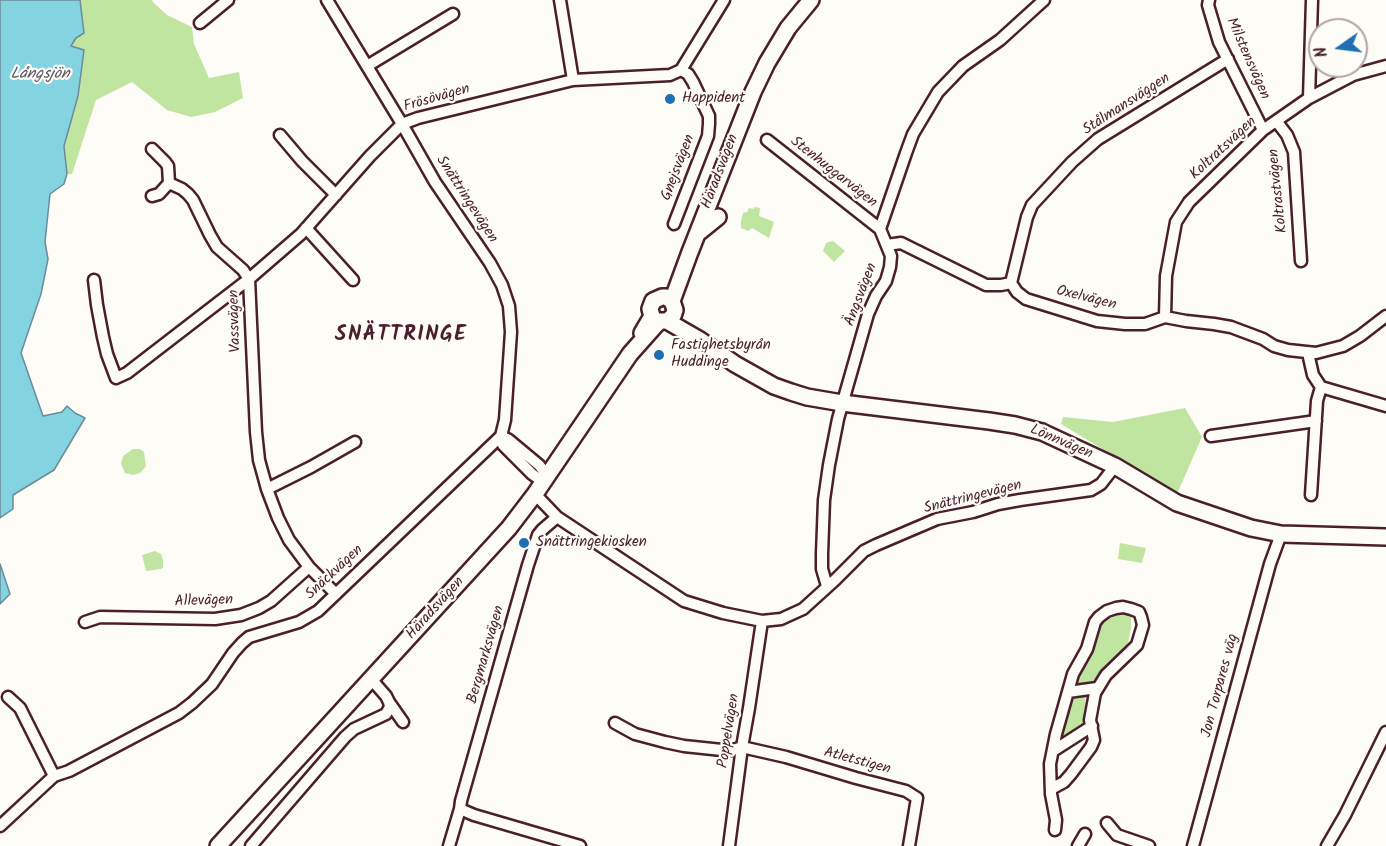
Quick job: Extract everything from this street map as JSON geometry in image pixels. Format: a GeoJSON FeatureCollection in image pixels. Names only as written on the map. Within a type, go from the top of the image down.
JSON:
{"type":"FeatureCollection","features":[{"type":"Feature","properties":{"kind":"street"},"geometry":{"type":"LineString","coordinates":[[201,23],[228,0]]}},
{"type":"Feature","properties":{"kind":"street","name":"Snättringevägen"},"geometry":{"type":"LineString","coordinates":[[327,0],[435,182],[490,263],[506,294],[511,332],[505,420],[501,436],[503,445],[541,484],[557,518],[684,601],[723,613],[762,621],[781,619],[802,609],[864,551],[937,519],[974,512],[998,504],[1091,490],[1101,484],[1115,466]]}},
{"type":"Feature","properties":{"kind":"street"},"geometry":{"type":"LineString","coordinates":[[560,0],[573,80]]}},
{"type":"Feature","properties":{"kind":"street"},"geometry":{"type":"LineString","coordinates":[[681,70],[724,0]]}},
{"type":"Feature","properties":{"kind":"street","name":"Häradsvägen"},"geometry":{"type":"LineString","coordinates":[[218,846],[509,528],[630,354],[665,312],[753,92],[788,28],[811,0]]}},
{"type":"Feature","properties":{"kind":"street"},"geometry":{"type":"LineString","coordinates":[[880,230],[913,134],[938,92],[963,66],[1000,40],[1044,0]]}},
{"type":"Feature","properties":{"kind":"street","name":"Milstensvägen"},"geometry":{"type":"LineString","coordinates":[[1209,0],[1208,5],[1219,42],[1263,130]]}},
{"type":"Feature","properties":{"kind":"street"},"geometry":{"type":"LineString","coordinates":[[1309,98],[1312,0]]}},
{"type":"Feature","properties":{"kind":"street"},"geometry":{"type":"LineString","coordinates":[[367,66],[453,14]]}},
{"type":"Feature","properties":{"kind":"street","name":"Stålmansväggen"},"geometry":{"type":"LineString","coordinates":[[1011,284],[1032,205],[1072,162],[1098,139],[1228,59]]}},
{"type":"Feature","properties":{"kind":"street","name":"Koltratsvägen"},"geometry":{"type":"LineString","coordinates":[[1165,317],[1166,276],[1176,222],[1189,202],[1263,130],[1309,98],[1353,75],[1386,66]]}},
{"type":"Feature","properties":{"kind":"street","name":"Frösövägen"},"geometry":{"type":"LineString","coordinates":[[94,279],[103,337],[116,378],[127,374],[249,279],[306,228],[370,156],[402,124],[418,118],[573,80],[670,75],[681,70]]}},
{"type":"Feature","properties":{"kind":"street","name":"Gnejsvägen"},"geometry":{"type":"LineString","coordinates":[[674,224],[708,136],[710,124],[709,116],[693,82],[688,74],[681,70]]}},
{"type":"Feature","properties":{"kind":"street","name":"Koltrastvägen"},"geometry":{"type":"LineString","coordinates":[[1276,122],[1287,135],[1294,152],[1301,261]]}},
{"type":"Feature","properties":{"kind":"street"},"geometry":{"type":"LineString","coordinates":[[280,135],[336,195]]}},
{"type":"Feature","properties":{"kind":"street","name":"Stenhuggarvägen"},"geometry":{"type":"LineString","coordinates":[[767,140],[880,230]]}},
{"type":"Feature","properties":{"kind":"street"},"geometry":{"type":"LineString","coordinates":[[152,148],[168,166],[169,183],[159,194],[152,196]]}},
{"type":"Feature","properties":{"kind":"street"},"geometry":{"type":"LineString","coordinates":[[722,171],[728,190]]}},
{"type":"Feature","properties":{"kind":"street","name":"Vassvägen"},"geometry":{"type":"LineString","coordinates":[[169,183],[188,194],[217,248],[243,270],[249,279],[256,432],[259,460],[267,489],[289,540],[309,567],[336,594]]}},
{"type":"Feature","properties":{"kind":"street"},"geometry":{"type":"LineString","coordinates":[[697,234],[718,217]]}},
{"type":"Feature","properties":{"kind":"street"},"geometry":{"type":"LineString","coordinates":[[306,228],[352,280]]}},
{"type":"Feature","properties":{"kind":"street","name":"Ängsvägen"},"geometry":{"type":"LineString","coordinates":[[827,586],[822,569],[822,554],[824,500],[829,465],[842,404],[868,314],[888,274],[891,256],[880,230]]}},
{"type":"Feature","properties":{"kind":"street"},"geometry":{"type":"LineString","coordinates":[[887,244],[901,243],[986,285],[1011,284]]}},
{"type":"Feature","properties":{"kind":"street","name":"Oxelvägen"},"geometry":{"type":"LineString","coordinates":[[1011,284],[1026,299],[1097,321],[1145,324],[1165,317],[1231,327],[1263,339],[1274,346],[1308,353],[1325,352],[1343,346],[1386,316]]}},
{"type":"Feature","properties":{"kind":"street","name":"Lönnvägen"},"geometry":{"type":"LineString","coordinates":[[665,312],[735,364],[774,386],[807,397],[842,404],[1015,425],[1042,432],[1115,466],[1177,503],[1240,525],[1281,534],[1386,537]]}},
{"type":"Feature","properties":{"kind":"street"},"geometry":{"type":"LineString","coordinates":[[1308,353],[1313,375],[1321,387],[1386,406]]}},
{"type":"Feature","properties":{"kind":"street"},"geometry":{"type":"LineString","coordinates":[[1311,495],[1317,401],[1321,387]]}},
{"type":"Feature","properties":{"kind":"street"},"geometry":{"type":"LineString","coordinates":[[1211,436],[1316,421]]}},
{"type":"Feature","properties":{"kind":"street","name":"Snäckvägen"},"geometry":{"type":"LineString","coordinates":[[0,826],[54,776],[69,771],[179,713],[205,692],[242,643],[256,634],[299,622],[311,616],[501,436]]}},
{"type":"Feature","properties":{"kind":"street"},"geometry":{"type":"LineString","coordinates":[[267,489],[355,442]]}},
{"type":"Feature","properties":{"kind":"street","name":"Bergmarksvägen"},"geometry":{"type":"LineString","coordinates":[[448,846],[528,565],[538,535],[557,518]]}},
{"type":"Feature","properties":{"kind":"street","name":"Jon Torpares väg"},"geometry":{"type":"LineString","coordinates":[[1193,846],[1270,564],[1281,534]]}},
{"type":"Feature","properties":{"kind":"street","name":"Allevägen"},"geometry":{"type":"LineString","coordinates":[[85,622],[100,616],[215,619],[242,615],[271,601],[309,567]]}},
{"type":"Feature","properties":{"kind":"street"},"geometry":{"type":"LineString","coordinates":[[1051,789],[1064,782],[1091,747],[1094,740],[1090,720],[1095,693],[1106,675],[1137,645],[1143,625],[1139,612],[1122,607],[1107,611],[1099,617],[1095,622],[1088,649],[1072,674],[1050,764],[1051,789],[1056,820],[1055,830]]}},
{"type":"Feature","properties":{"kind":"street","name":"Poppelvägen"},"geometry":{"type":"LineString","coordinates":[[729,846],[762,621]]}},
{"type":"Feature","properties":{"kind":"street"},"geometry":{"type":"LineString","coordinates":[[372,680],[383,691],[403,722]]}},
{"type":"Feature","properties":{"kind":"street"},"geometry":{"type":"LineString","coordinates":[[1068,692],[1097,688]]}},
{"type":"Feature","properties":{"kind":"street"},"geometry":{"type":"LineString","coordinates":[[8,698],[20,708],[54,776]]}},
{"type":"Feature","properties":{"kind":"street"},"geometry":{"type":"LineString","coordinates":[[251,846],[345,737],[354,729],[386,714],[389,711],[389,702]]}},
{"type":"Feature","properties":{"kind":"street"},"geometry":{"type":"LineString","coordinates":[[615,723],[635,734],[684,746],[733,750],[742,747]]}},
{"type":"Feature","properties":{"kind":"street"},"geometry":{"type":"LineString","coordinates":[[1053,751],[1092,726]]}},
{"type":"Feature","properties":{"kind":"street"},"geometry":{"type":"LineString","coordinates":[[1327,846],[1386,732]]}},
{"type":"Feature","properties":{"kind":"street","name":"Atletstigen"},"geometry":{"type":"LineString","coordinates":[[742,747],[906,791],[917,798],[909,846]]}},
{"type":"Feature","properties":{"kind":"street"},"geometry":{"type":"LineString","coordinates":[[460,809],[474,816],[580,846]]}},
{"type":"Feature","properties":{"kind":"street"},"geometry":{"type":"LineString","coordinates":[[1107,823],[1117,835],[1149,846]]}},
{"type":"Feature","properties":{"kind":"street"},"geometry":{"type":"LineString","coordinates":[[1078,846],[1085,834]]}},
{"type":"Feature","properties":{"kind":"green space"},"geometry":{"type":"Polygon","coordinates":[[[0,0],[152,0],[167,15],[192,27],[194,44],[209,78],[239,72],[243,98],[215,112],[191,117],[167,110],[132,82],[96,100],[72,174],[67,174],[64,146],[78,96],[84,51],[71,47],[76,38],[0,0]]]}},
{"type":"Feature","properties":{"kind":"green space"},"geometry":{"type":"Polygon","coordinates":[[[755,207],[760,208],[759,216],[774,222],[769,238],[752,228],[748,231],[741,228],[743,213],[755,207]]]}},
{"type":"Feature","properties":{"kind":"green space"},"geometry":{"type":"Polygon","coordinates":[[[833,241],[845,251],[834,262],[823,251],[826,243],[833,241]]]}},
{"type":"Feature","properties":{"kind":"green space"},"geometry":{"type":"Polygon","coordinates":[[[1185,408],[1202,437],[1177,494],[1061,424],[1063,417],[1113,422],[1185,408]]]}},
{"type":"Feature","properties":{"kind":"green space"},"geometry":{"type":"Polygon","coordinates":[[[133,449],[140,449],[144,452],[146,466],[140,473],[133,475],[125,473],[121,464],[123,456],[133,449]]]}},
{"type":"Feature","properties":{"kind":"green space"},"geometry":{"type":"Polygon","coordinates":[[[1120,543],[1146,548],[1142,563],[1118,559],[1120,543]]]}},
{"type":"Feature","properties":{"kind":"green space"},"geometry":{"type":"Polygon","coordinates":[[[155,551],[161,554],[163,567],[146,571],[142,555],[155,551]]]}},
{"type":"Feature","properties":{"kind":"green space"},"geometry":{"type":"Polygon","coordinates":[[[1119,610],[1131,615],[1128,643],[1094,687],[1071,689],[1102,619],[1119,610]]]}},
{"type":"Feature","properties":{"kind":"green space"},"geometry":{"type":"Polygon","coordinates":[[[1086,693],[1083,728],[1058,744],[1069,697],[1086,693]]]}},
{"type":"Feature","properties":{"kind":"water","name":"Långsjön"},"geometry":{"type":"Polygon","coordinates":[[[0,0],[80,0],[84,33],[76,38],[71,46],[84,50],[78,96],[64,146],[67,174],[64,184],[50,194],[45,242],[48,259],[41,294],[21,353],[43,416],[62,412],[67,406],[85,418],[54,470],[13,495],[13,509],[0,518],[0,0]]]}},
{"type":"Feature","properties":{"kind":"water"},"geometry":{"type":"Polygon","coordinates":[[[0,564],[10,594],[0,604],[0,564]]]}},
{"type":"Feature","properties":{"kind":"place","name":"Happident"},"geometry":{"type":"Point","coordinates":[670,99]}},
{"type":"Feature","properties":{"kind":"place","name":"Fastighetsbyrån Huddinge"},"geometry":{"type":"Point","coordinates":[659,355]}},
{"type":"Feature","properties":{"kind":"place","name":"Snättringekiosken"},"geometry":{"type":"Point","coordinates":[524,543]}},
{"type":"Feature","properties":{"kind":"district","name":"SNÄTTRINGE"},"geometry":{"type":"Point","coordinates":[401,336]}}]}
